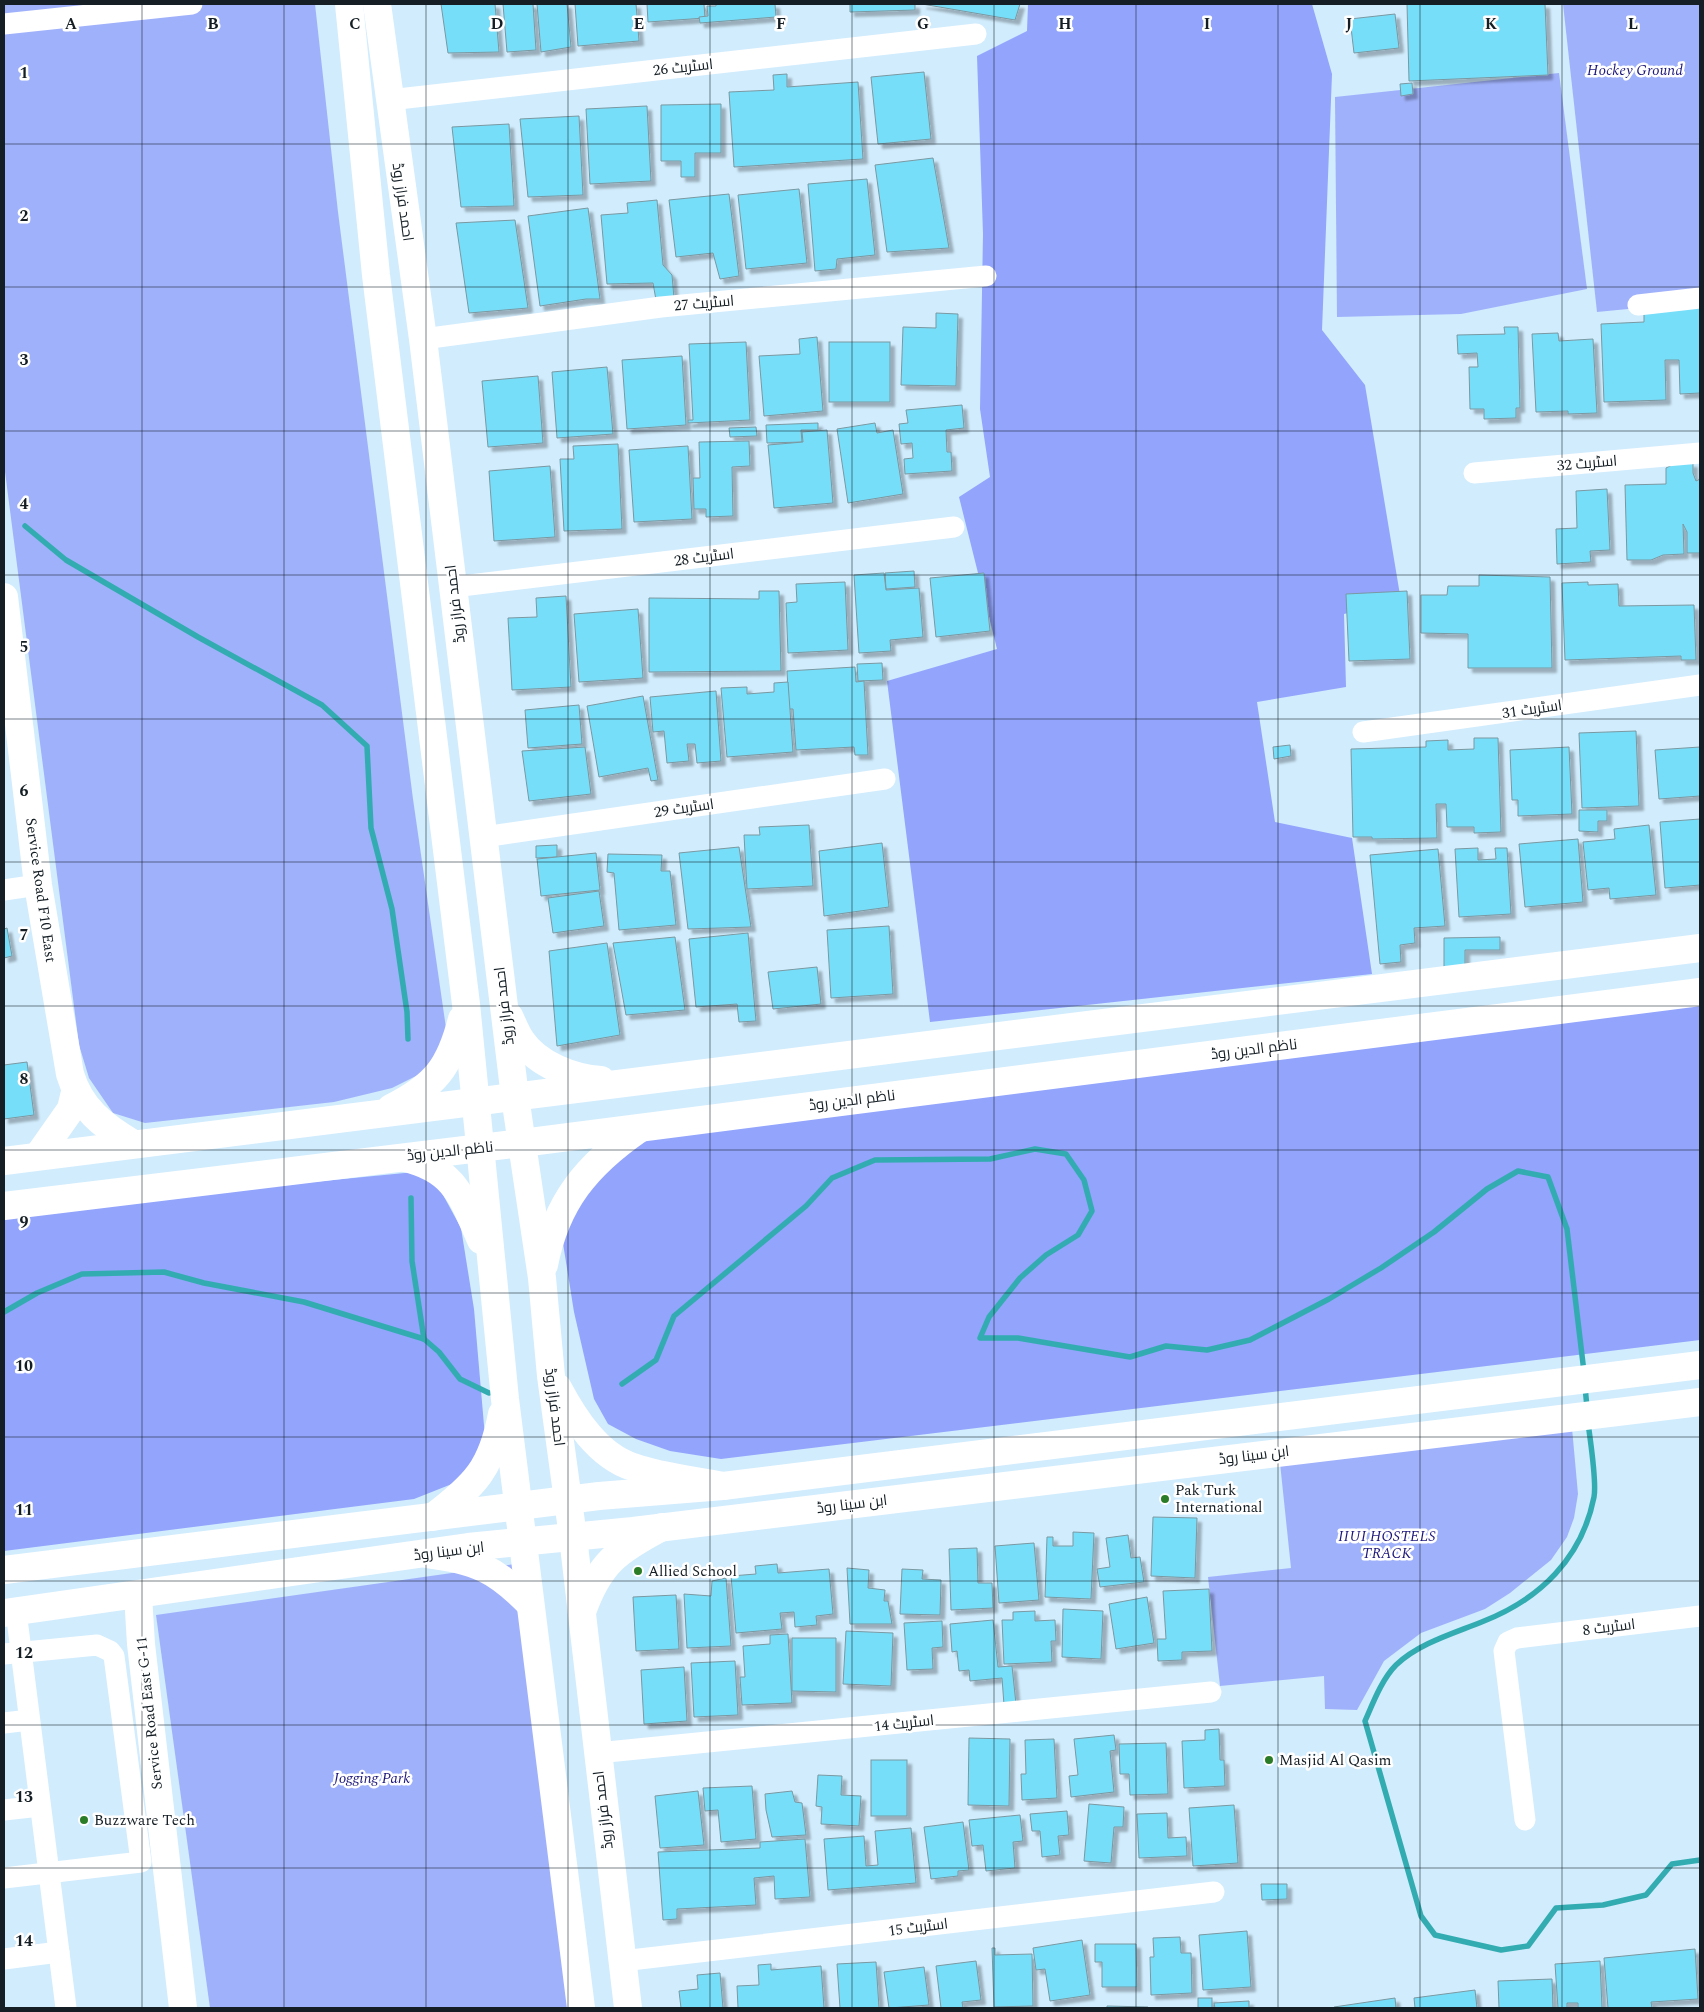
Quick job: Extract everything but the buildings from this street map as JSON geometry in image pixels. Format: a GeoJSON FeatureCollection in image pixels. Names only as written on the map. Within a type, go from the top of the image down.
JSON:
{"type":"FeatureCollection","features":[{"type":"Feature","properties":{"kind":"main road"},"geometry":{"type":"LineString","coordinates":[[350,4],[377,284],[466,1004],[505,1399],[581,2008]]}},
{"type":"Feature","properties":{"kind":"main road","name":"احمد فراز روڈ"},"geometry":{"type":"LineString","coordinates":[[377,4],[423,339],[515,1097],[542,1278],[551,1376],[573,1537],[596,1753],[628,2008]]}},
{"type":"Feature","properties":{"kind":"main road","name":"Service Road F10 East"},"geometry":{"type":"LineString","coordinates":[[4,598],[6,632],[38,885],[70,1074],[75,1092],[88,1111],[107,1129],[132,1143]]}},
{"type":"Feature","properties":{"kind":"main road"},"geometry":{"type":"LineString","coordinates":[[4,1161],[132,1143],[475,1102],[1700,948]]}},
{"type":"Feature","properties":{"kind":"main road","name":"ناظم الدین روڈ"},"geometry":{"type":"LineString","coordinates":[[4,1206],[399,1156],[522,1143],[1700,992]]}},
{"type":"Feature","properties":{"kind":"main road"},"geometry":{"type":"LineString","coordinates":[[378,1114],[412,1097],[440,1074],[455,1047],[466,1004]]}},
{"type":"Feature","properties":{"kind":"main road"},"geometry":{"type":"LineString","coordinates":[[504,1008],[522,1042],[549,1065],[585,1079],[634,1082]]}},
{"type":"Feature","properties":{"kind":"main road"},"geometry":{"type":"LineString","coordinates":[[38,1156],[71,1109],[75,1092]]}},
{"type":"Feature","properties":{"kind":"main road"},"geometry":{"type":"LineString","coordinates":[[542,1278],[549,1241],[563,1206],[584,1175],[611,1149],[643,1127]]}},
{"type":"Feature","properties":{"kind":"main road"},"geometry":{"type":"LineString","coordinates":[[399,1156],[427,1163],[449,1180],[462,1200],[490,1260]]}},
{"type":"Feature","properties":{"kind":"main road"},"geometry":{"type":"LineString","coordinates":[[4,1570],[568,1500],[723,1486],[1700,1365]]}},
{"type":"Feature","properties":{"kind":"main road"},"geometry":{"type":"LineString","coordinates":[[551,1376],[575,1418],[607,1453],[631,1467],[723,1486]]}},
{"type":"Feature","properties":{"kind":"main road"},"geometry":{"type":"LineString","coordinates":[[433,1516],[460,1496],[482,1473],[496,1441],[505,1399]]}},
{"type":"Feature","properties":{"kind":"main road","name":"ابن سینا روڈ"},"geometry":{"type":"LineString","coordinates":[[10,1612],[523,1542],[662,1527],[1700,1402]]}},
{"type":"Feature","properties":{"kind":"main road"},"geometry":{"type":"LineString","coordinates":[[1280,1416],[1283,1452]]}},
{"type":"Feature","properties":{"kind":"main road"},"geometry":{"type":"LineString","coordinates":[[581,1614],[590,1588],[604,1566],[629,1544],[662,1527]]}},
{"type":"Feature","properties":{"kind":"main road"},"geometry":{"type":"LineString","coordinates":[[310,1531],[317,1569]]}},
{"type":"Feature","properties":{"kind":"main road"},"geometry":{"type":"LineString","coordinates":[[427,1554],[466,1560],[483,1567],[513,1587],[530,1604]]}},
{"type":"Feature","properties":{"kind":"main road"},"geometry":{"type":"LineString","coordinates":[[97,1558],[103,1600]]}},
{"type":"Feature","properties":{"kind":"main road","name":"Service Road East G-11"},"geometry":{"type":"LineString","coordinates":[[138,1595],[141,1644],[183,2008]]}},
{"type":"Feature","properties":{"kind":"street"},"geometry":{"type":"LineString","coordinates":[[4,24],[192,4]]}},
{"type":"Feature","properties":{"kind":"street","name":"اسٹریٹ 26"},"geometry":{"type":"LineString","coordinates":[[389,100],[976,34]]}},
{"type":"Feature","properties":{"kind":"street","name":"اسٹریٹ 27"},"geometry":{"type":"LineString","coordinates":[[423,339],[661,307],[986,276]]}},
{"type":"Feature","properties":{"kind":"street"},"geometry":{"type":"LineString","coordinates":[[1638,305],[1700,298]]}},
{"type":"Feature","properties":{"kind":"street","name":"اسٹریٹ 32"},"geometry":{"type":"LineString","coordinates":[[1474,473],[1700,453]]}},
{"type":"Feature","properties":{"kind":"street","name":"اسٹریٹ 28"},"geometry":{"type":"LineString","coordinates":[[453,587],[954,527]]}},
{"type":"Feature","properties":{"kind":"street","name":"اسٹریٹ 31"},"geometry":{"type":"LineString","coordinates":[[1363,732],[1700,685]]}},
{"type":"Feature","properties":{"kind":"street","name":"اسٹریٹ 29"},"geometry":{"type":"LineString","coordinates":[[483,837],[885,779]]}},
{"type":"Feature","properties":{"kind":"street"},"geometry":{"type":"LineString","coordinates":[[4,890],[38,885]]}},
{"type":"Feature","properties":{"kind":"street"},"geometry":{"type":"LineString","coordinates":[[10,1612],[12,1653],[28,1720],[66,2008]]}},
{"type":"Feature","properties":{"kind":"street","name":"اسٹریٹ 8"},"geometry":{"type":"LineString","coordinates":[[1525,1820],[1504,1651],[1508,1642],[1517,1638],[1700,1616]]}},
{"type":"Feature","properties":{"kind":"street"},"geometry":{"type":"LineString","coordinates":[[4,1878],[141,1862],[117,1663],[110,1651],[97,1644],[12,1653]]}},
{"type":"Feature","properties":{"kind":"street","name":"اسٹریٹ 14"},"geometry":{"type":"LineString","coordinates":[[596,1753],[1211,1692]]}},
{"type":"Feature","properties":{"kind":"street"},"geometry":{"type":"LineString","coordinates":[[4,1723],[28,1720]]}},
{"type":"Feature","properties":{"kind":"street"},"geometry":{"type":"LineString","coordinates":[[4,1810],[40,1806]]}},
{"type":"Feature","properties":{"kind":"street","name":"اسٹریٹ 15"},"geometry":{"type":"LineString","coordinates":[[622,1961],[1214,1892]]}},
{"type":"Feature","properties":{"kind":"street"},"geometry":{"type":"LineString","coordinates":[[4,1959],[59,1952]]}},
{"type":"Feature","properties":{"kind":"green space"},"geometry":{"type":"Polygon","coordinates":[[[4,4],[315,4],[338,212],[413,799],[446,1028],[436,1066],[392,1088],[334,1102],[145,1123],[113,1113],[89,1078],[79,1045],[4,464],[4,4]]]}},
{"type":"Feature","properties":{"kind":"green space","name":"Hockey Ground"},"geometry":{"type":"Polygon","coordinates":[[[1563,4],[1700,4],[1700,302],[1597,312],[1563,4]]]}},
{"type":"Feature","properties":{"kind":"green space"},"geometry":{"type":"Polygon","coordinates":[[[1559,73],[1587,289],[1461,314],[1337,317],[1335,97],[1559,73]]]}},
{"type":"Feature","properties":{"kind":"green space","name":"IIUI HOSTELS TRACK"},"geometry":{"type":"Polygon","coordinates":[[[1572,1428],[1578,1494],[1574,1518],[1567,1537],[1551,1560],[1510,1593],[1485,1609],[1421,1633],[1384,1661],[1357,1710],[1325,1709],[1324,1676],[1220,1686],[1208,1577],[1291,1568],[1280,1463],[1572,1428]]]}},
{"type":"Feature","properties":{"kind":"green space","name":"Jogging Park"},"geometry":{"type":"Polygon","coordinates":[[[537,1561],[592,2008],[210,2008],[156,1615],[537,1561]]]}},
{"type":"Feature","properties":{"kind":"shaded area"},"geometry":{"type":"Polygon","coordinates":[[[1028,4],[1312,4],[1332,74],[1322,330],[1365,385],[1401,601],[1344,614],[1346,687],[1257,702],[1275,822],[1352,838],[1372,974],[930,1022],[887,681],[997,649],[959,497],[990,477],[980,409],[983,234],[977,56],[1027,31],[1028,4]]]}},
{"type":"Feature","properties":{"kind":"shaded area"},"geometry":{"type":"Polygon","coordinates":[[[1700,1002],[1700,1340],[721,1459],[670,1451],[636,1439],[608,1424],[594,1399],[574,1312],[562,1237],[593,1174],[638,1139],[1700,1002]]]}},
{"type":"Feature","properties":{"kind":"shaded area"},"geometry":{"type":"Polygon","coordinates":[[[425,1171],[436,1182],[461,1228],[474,1309],[485,1437],[467,1478],[414,1499],[4,1551],[4,1217],[149,1198],[425,1171]]]}},
{"type":"Feature","properties":{"kind":"waterway"},"geometry":{"type":"LineString","coordinates":[[25,526],[66,560],[198,637],[322,705],[367,746],[371,828],[392,909],[407,1012],[408,1039]]}},
{"type":"Feature","properties":{"kind":"waterway"},"geometry":{"type":"LineString","coordinates":[[622,1384],[656,1360],[674,1316],[806,1206],[832,1178],[875,1160],[990,1159],[1035,1149],[1066,1154],[1084,1180],[1092,1211],[1078,1235],[1046,1255],[1020,1278],[989,1317],[980,1338],[1018,1338],[1130,1357],[1166,1346],[1207,1350],[1250,1340],[1329,1299],[1381,1268],[1434,1232],[1487,1189],[1518,1171],[1548,1177],[1567,1229],[1584,1372]]}},
{"type":"Feature","properties":{"kind":"waterway"},"geometry":{"type":"LineString","coordinates":[[411,1198],[412,1261],[424,1339]]}},
{"type":"Feature","properties":{"kind":"waterway"},"geometry":{"type":"LineString","coordinates":[[4,1312],[37,1293],[82,1274],[164,1272],[204,1283],[304,1302],[424,1339],[439,1352],[460,1379],[489,1393]]}},
{"type":"Feature","properties":{"kind":"waterway"},"geometry":{"type":"LineString","coordinates":[[1585,1387],[1587,1407]]}},
{"type":"Feature","properties":{"kind":"waterway"},"geometry":{"type":"LineString","coordinates":[[1588,1422],[1595,1490],[1588,1519],[1580,1539],[1569,1557],[1556,1574],[1523,1601],[1484,1621],[1449,1634],[1405,1657],[1386,1677],[1365,1721],[1421,1916],[1435,1935],[1501,1950],[1528,1946],[1556,1908],[1603,1905],[1646,1895],[1672,1864],[1700,1860]]}},
{"type":"Feature","properties":{"kind":"place","name":"Pak Turk International"},"geometry":{"type":"Point","coordinates":[1165,1499]}},
{"type":"Feature","properties":{"kind":"place","name":"Allied School"},"geometry":{"type":"Point","coordinates":[638,1571]}},
{"type":"Feature","properties":{"kind":"place","name":"Masjid Al Qasim"},"geometry":{"type":"Point","coordinates":[1269,1760]}},
{"type":"Feature","properties":{"kind":"place","name":"Buzzware Tech"},"geometry":{"type":"Point","coordinates":[84,1820]}}]}
